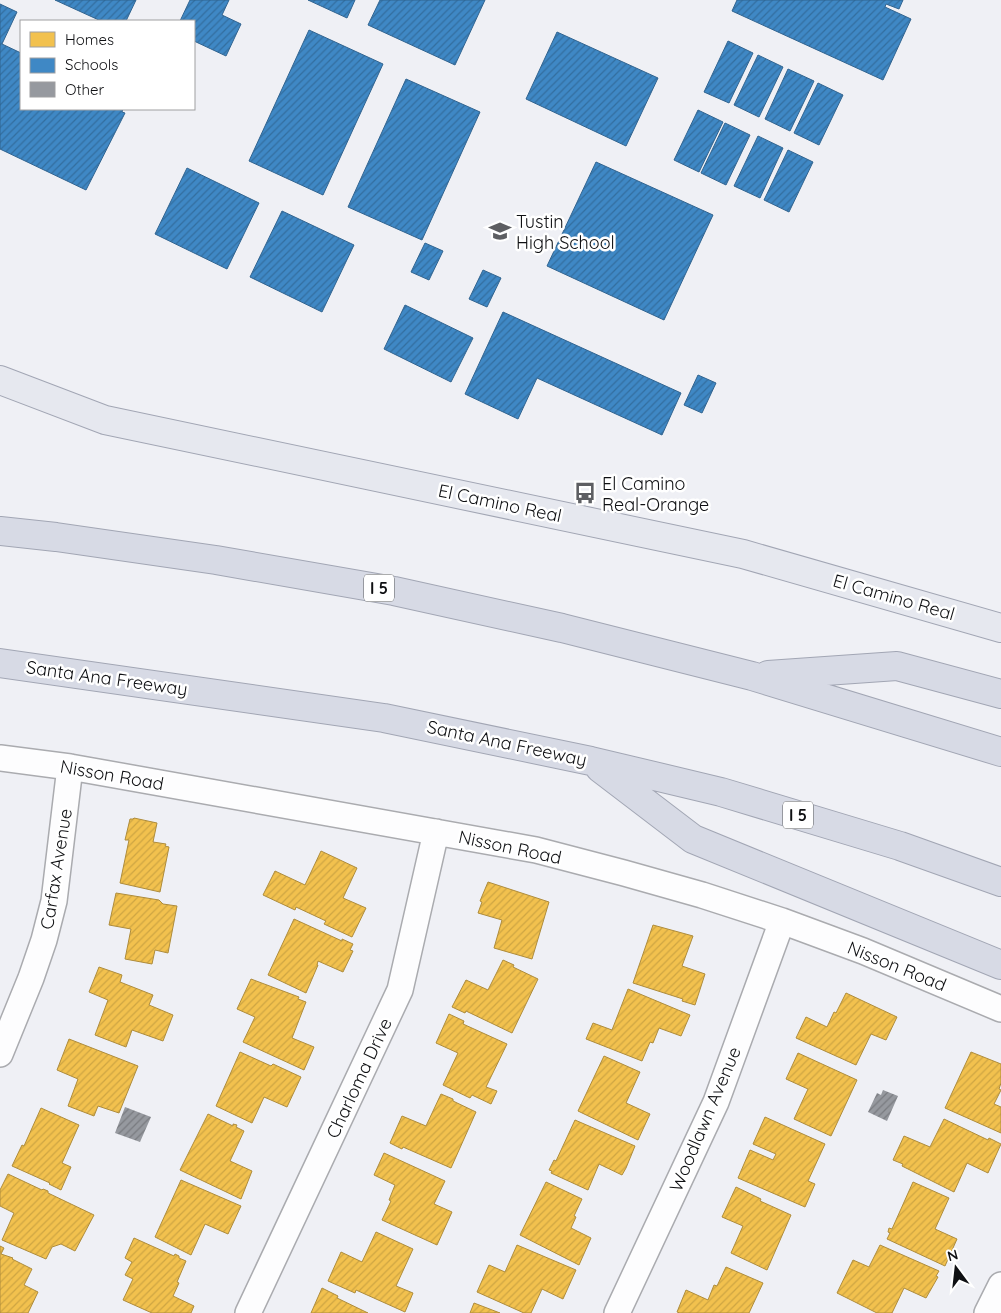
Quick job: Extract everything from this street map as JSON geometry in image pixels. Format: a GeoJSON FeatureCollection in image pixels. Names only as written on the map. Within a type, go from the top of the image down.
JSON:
{"type":"FeatureCollection","features":[{"type":"Feature","properties":{"kind":"highway","name":"I 5"},"geometry":{"type":"LineString","coordinates":[[0,532],[56,537],[216,560],[394,591],[562,628],[752,676],[1001,752]]}},
{"type":"Feature","properties":{"kind":"highway","name":"Santa Ana Freeway"},"geometry":{"type":"LineString","coordinates":[[0,663],[384,718],[590,761],[721,792],[900,846],[1001,882]]}},
{"type":"Feature","properties":{"kind":"highway"},"geometry":{"type":"LineString","coordinates":[[752,676],[897,666],[1001,694]]}},
{"type":"Feature","properties":{"kind":"highway"},"geometry":{"type":"LineString","coordinates":[[590,761],[693,838],[1001,965]]}},
{"type":"Feature","properties":{"kind":"main road","name":"El Camino Real"},"geometry":{"type":"LineString","coordinates":[[0,380],[105,420],[743,554],[1001,628]]}},
{"type":"Feature","properties":{"kind":"street","name":"Nisson Road"},"geometry":{"type":"LineString","coordinates":[[0,758],[70,767],[536,850],[702,895],[782,921],[863,951],[1001,1009]]}},
{"type":"Feature","properties":{"kind":"street","name":"Carfax Avenue"},"geometry":{"type":"LineString","coordinates":[[0,1054],[31,978],[44,940],[54,900],[70,767]]}},
{"type":"Feature","properties":{"kind":"street","name":"Charloma Drive"},"geometry":{"type":"LineString","coordinates":[[248,1313],[400,990],[436,832]]}},
{"type":"Feature","properties":{"kind":"street","name":"Woodlawn Avenue"},"geometry":{"type":"LineString","coordinates":[[617,1313],[716,1102],[782,921]]}},
{"type":"Feature","properties":{"kind":"street"},"geometry":{"type":"LineString","coordinates":[[988,1313],[1001,1285]]}},
{"type":"Feature","properties":{"kind":"building: Homes"},"geometry":{"type":"Polygon","coordinates":[[[134,818],[157,823],[153,842],[166,844],[165,846],[169,847],[160,892],[120,883],[129,840],[125,840],[130,819],[134,818]]]}},
{"type":"Feature","properties":{"kind":"building: Homes"},"geometry":{"type":"Polygon","coordinates":[[[321,851],[357,868],[343,898],[366,908],[352,937],[324,924],[326,921],[296,907],[295,910],[263,895],[275,871],[305,885],[321,851]]]}},
{"type":"Feature","properties":{"kind":"building: Homes"},"geometry":{"type":"Polygon","coordinates":[[[488,882],[549,902],[532,959],[494,948],[502,920],[478,913],[482,902],[480,901],[488,882]]]}},
{"type":"Feature","properties":{"kind":"building: Homes"},"geometry":{"type":"Polygon","coordinates":[[[116,893],[159,900],[163,904],[177,906],[168,953],[155,950],[152,964],[125,959],[131,929],[109,925],[116,893]]]}},
{"type":"Feature","properties":{"kind":"building: Homes"},"geometry":{"type":"Polygon","coordinates":[[[294,919],[342,941],[342,939],[353,944],[350,950],[353,951],[343,972],[318,961],[306,993],[268,975],[294,919]]]}},
{"type":"Feature","properties":{"kind":"building: Homes"},"geometry":{"type":"Polygon","coordinates":[[[653,925],[693,936],[682,966],[705,974],[695,1005],[682,1001],[683,999],[633,983],[653,925]]]}},
{"type":"Feature","properties":{"kind":"building: Homes"},"geometry":{"type":"Polygon","coordinates":[[[503,960],[538,979],[512,1033],[466,1011],[465,1013],[452,1007],[466,980],[488,990],[503,960]]]}},
{"type":"Feature","properties":{"kind":"building: Homes"},"geometry":{"type":"Polygon","coordinates":[[[99,967],[122,975],[120,982],[153,995],[149,1005],[173,1015],[163,1041],[132,1030],[126,1047],[95,1035],[108,1000],[89,992],[99,967]]]}},
{"type":"Feature","properties":{"kind":"building: Homes"},"geometry":{"type":"Polygon","coordinates":[[[251,979],[299,997],[298,999],[306,1002],[292,1038],[314,1047],[304,1070],[243,1042],[255,1017],[237,1009],[251,979]]]}},
{"type":"Feature","properties":{"kind":"building: Homes"},"geometry":{"type":"Polygon","coordinates":[[[628,989],[690,1015],[681,1036],[659,1028],[653,1043],[650,1042],[642,1061],[586,1039],[593,1023],[612,1030],[628,989]]]}},
{"type":"Feature","properties":{"kind":"building: Homes"},"geometry":{"type":"Polygon","coordinates":[[[846,993],[897,1017],[886,1040],[871,1034],[856,1065],[796,1038],[806,1017],[827,1027],[846,993]]]}},
{"type":"Feature","properties":{"kind":"building: Homes"},"geometry":{"type":"Polygon","coordinates":[[[449,1014],[464,1021],[463,1024],[507,1044],[486,1087],[497,1091],[491,1104],[472,1095],[470,1098],[443,1085],[458,1053],[436,1043],[449,1014]]]}},
{"type":"Feature","properties":{"kind":"building: Homes"},"geometry":{"type":"Polygon","coordinates":[[[69,1039],[138,1066],[119,1113],[98,1106],[94,1116],[68,1106],[78,1079],[57,1070],[69,1039]]]}},
{"type":"Feature","properties":{"kind":"building: Homes"},"geometry":{"type":"Polygon","coordinates":[[[240,1052],[301,1077],[287,1107],[264,1097],[252,1123],[216,1106],[240,1052]]]}},
{"type":"Feature","properties":{"kind":"building: Homes"},"geometry":{"type":"Polygon","coordinates":[[[971,1052],[1001,1064],[1001,1083],[999,1089],[1001,1090],[994,1104],[1001,1107],[1001,1133],[945,1108],[971,1052]]]}},
{"type":"Feature","properties":{"kind":"building: Homes"},"geometry":{"type":"Polygon","coordinates":[[[798,1053],[857,1080],[831,1136],[794,1119],[808,1089],[786,1079],[798,1053]]]}},
{"type":"Feature","properties":{"kind":"building: Homes"},"geometry":{"type":"Polygon","coordinates":[[[604,1056],[640,1072],[626,1103],[650,1114],[638,1140],[578,1111],[604,1056]]]}},
{"type":"Feature","properties":{"kind":"building: Homes"},"geometry":{"type":"Polygon","coordinates":[[[441,1094],[476,1112],[451,1168],[390,1143],[402,1116],[426,1126],[441,1094]]]}},
{"type":"Feature","properties":{"kind":"building: Homes"},"geometry":{"type":"Polygon","coordinates":[[[41,1108],[79,1125],[62,1163],[71,1167],[61,1190],[12,1166],[22,1145],[24,1146],[41,1108]]]}},
{"type":"Feature","properties":{"kind":"building: Homes"},"geometry":{"type":"Polygon","coordinates":[[[208,1114],[233,1126],[233,1124],[237,1125],[236,1127],[244,1131],[230,1161],[252,1171],[241,1199],[180,1170],[208,1114]]]}},
{"type":"Feature","properties":{"kind":"building: Homes"},"geometry":{"type":"Polygon","coordinates":[[[765,1117],[825,1144],[808,1181],[815,1184],[805,1207],[738,1178],[750,1150],[773,1160],[776,1154],[753,1144],[765,1117]]]}},
{"type":"Feature","properties":{"kind":"building: Homes"},"geometry":{"type":"Polygon","coordinates":[[[944,1119],[988,1140],[989,1138],[1001,1144],[988,1173],[967,1163],[954,1192],[893,1160],[904,1136],[930,1147],[944,1119]]]}},
{"type":"Feature","properties":{"kind":"building: Homes"},"geometry":{"type":"Polygon","coordinates":[[[575,1120],[635,1146],[622,1175],[599,1164],[588,1190],[551,1173],[552,1171],[549,1170],[554,1160],[556,1161],[575,1120]]]}},
{"type":"Feature","properties":{"kind":"building: Homes"},"geometry":{"type":"Polygon","coordinates":[[[384,1153],[445,1181],[434,1204],[452,1212],[437,1245],[382,1220],[391,1201],[389,1200],[395,1185],[374,1175],[384,1153]]]}},
{"type":"Feature","properties":{"kind":"building: Homes"},"geometry":{"type":"Polygon","coordinates":[[[8,1174],[48,1191],[48,1193],[94,1215],[75,1251],[61,1244],[52,1247],[46,1259],[2,1240],[14,1213],[0,1206],[0,1190],[8,1174]]]}},
{"type":"Feature","properties":{"kind":"building: Homes"},"geometry":{"type":"Polygon","coordinates":[[[181,1180],[241,1206],[228,1234],[205,1224],[191,1255],[155,1237],[181,1180]]]}},
{"type":"Feature","properties":{"kind":"building: Homes"},"geometry":{"type":"Polygon","coordinates":[[[546,1182],[582,1199],[571,1228],[591,1238],[579,1265],[520,1235],[546,1182]]]}},
{"type":"Feature","properties":{"kind":"building: Homes"},"geometry":{"type":"Polygon","coordinates":[[[913,1182],[949,1198],[935,1229],[957,1239],[945,1266],[887,1239],[890,1233],[888,1232],[889,1228],[892,1229],[913,1182]]]}},
{"type":"Feature","properties":{"kind":"building: Homes"},"geometry":{"type":"Polygon","coordinates":[[[736,1187],[761,1199],[760,1201],[791,1215],[767,1270],[731,1253],[743,1226],[722,1217],[736,1187]]]}},
{"type":"Feature","properties":{"kind":"building: Homes"},"geometry":{"type":"Polygon","coordinates":[[[376,1232],[413,1249],[396,1286],[413,1293],[405,1312],[356,1290],[355,1293],[328,1281],[341,1252],[362,1262],[376,1232]]]}},
{"type":"Feature","properties":{"kind":"building: Homes"},"geometry":{"type":"Polygon","coordinates":[[[134,1238],[174,1256],[175,1254],[186,1261],[173,1296],[194,1306],[191,1313],[152,1313],[123,1300],[133,1279],[125,1275],[132,1262],[125,1258],[134,1238]]]}},
{"type":"Feature","properties":{"kind":"building: Homes"},"geometry":{"type":"Polygon","coordinates":[[[517,1245],[576,1270],[563,1299],[542,1289],[531,1313],[524,1313],[477,1292],[489,1265],[505,1272],[517,1245]]]}},
{"type":"Feature","properties":{"kind":"building: Homes"},"geometry":{"type":"Polygon","coordinates":[[[880,1245],[939,1271],[936,1276],[938,1277],[926,1298],[904,1288],[892,1313],[877,1313],[837,1293],[853,1260],[869,1267],[880,1245]]]}},
{"type":"Feature","properties":{"kind":"building: Homes"},"geometry":{"type":"Polygon","coordinates":[[[0,1246],[4,1248],[1,1254],[13,1258],[32,1269],[24,1285],[38,1292],[28,1313],[0,1313],[0,1246]]]}},
{"type":"Feature","properties":{"kind":"building: Homes"},"geometry":{"type":"Polygon","coordinates":[[[726,1267],[763,1283],[749,1313],[677,1312],[686,1290],[708,1300],[714,1285],[717,1286],[726,1267]]]}},
{"type":"Feature","properties":{"kind":"building: Homes"},"geometry":{"type":"Polygon","coordinates":[[[322,1288],[338,1296],[337,1298],[368,1313],[311,1313],[322,1288]]]}},
{"type":"Feature","properties":{"kind":"building: Homes"},"geometry":{"type":"Polygon","coordinates":[[[474,1303],[500,1313],[470,1313],[474,1303]]]}},
{"type":"Feature","properties":{"kind":"building: Schools"},"geometry":{"type":"Polygon","coordinates":[[[55,0],[136,0],[126,20],[99,20],[55,0]]]}},
{"type":"Feature","properties":{"kind":"building: Schools"},"geometry":{"type":"Polygon","coordinates":[[[190,0],[229,0],[222,15],[241,24],[226,56],[195,41],[195,20],[180,20],[190,0]]]}},
{"type":"Feature","properties":{"kind":"building: Schools"},"geometry":{"type":"Polygon","coordinates":[[[308,0],[355,0],[347,18],[308,0]]]}},
{"type":"Feature","properties":{"kind":"building: Schools"},"geometry":{"type":"Polygon","coordinates":[[[380,0],[485,0],[455,65],[368,25],[380,0]]]}},
{"type":"Feature","properties":{"kind":"building: Schools"},"geometry":{"type":"Polygon","coordinates":[[[737,0],[903,0],[899,9],[886,4],[885,7],[911,19],[883,80],[732,11],[737,0]]]}},
{"type":"Feature","properties":{"kind":"building: Schools"},"geometry":{"type":"Polygon","coordinates":[[[0,4],[17,12],[2,44],[20,53],[20,110],[123,110],[122,112],[125,113],[86,190],[0,149],[0,4]]]}},
{"type":"Feature","properties":{"kind":"building: Schools"},"geometry":{"type":"Polygon","coordinates":[[[309,30],[383,64],[323,195],[249,161],[309,30]]]}},
{"type":"Feature","properties":{"kind":"building: Schools"},"geometry":{"type":"Polygon","coordinates":[[[557,32],[658,78],[626,146],[526,99],[557,32]]]}},
{"type":"Feature","properties":{"kind":"building: Schools"},"geometry":{"type":"Polygon","coordinates":[[[728,41],[753,53],[729,103],[704,92],[728,41]]]}},
{"type":"Feature","properties":{"kind":"building: Schools"},"geometry":{"type":"Polygon","coordinates":[[[758,55],[783,67],[759,117],[734,105],[758,55]]]}},
{"type":"Feature","properties":{"kind":"building: Schools"},"geometry":{"type":"Polygon","coordinates":[[[788,69],[814,81],[790,131],[765,119],[788,69]]]}},
{"type":"Feature","properties":{"kind":"building: Schools"},"geometry":{"type":"Polygon","coordinates":[[[406,79],[480,112],[422,240],[348,207],[406,79]]]}},
{"type":"Feature","properties":{"kind":"building: Schools"},"geometry":{"type":"Polygon","coordinates":[[[818,83],[843,95],[819,145],[794,133],[818,83]]]}},
{"type":"Feature","properties":{"kind":"building: Schools"},"geometry":{"type":"Polygon","coordinates":[[[698,110],[723,122],[699,172],[674,160],[698,110]]]}},
{"type":"Feature","properties":{"kind":"building: Schools"},"geometry":{"type":"Polygon","coordinates":[[[725,123],[750,135],[726,185],[701,173],[725,123]]]}},
{"type":"Feature","properties":{"kind":"building: Schools"},"geometry":{"type":"Polygon","coordinates":[[[758,136],[783,148],[760,198],[734,186],[758,136]]]}},
{"type":"Feature","properties":{"kind":"building: Schools"},"geometry":{"type":"Polygon","coordinates":[[[788,150],[813,162],[789,212],[764,200],[788,150]]]}},
{"type":"Feature","properties":{"kind":"building: Schools"},"geometry":{"type":"Polygon","coordinates":[[[596,162],[713,215],[664,320],[547,266],[596,162]]]}},
{"type":"Feature","properties":{"kind":"building: Schools"},"geometry":{"type":"Polygon","coordinates":[[[187,168],[259,203],[227,269],[155,234],[187,168]]]}},
{"type":"Feature","properties":{"kind":"building: Schools"},"geometry":{"type":"Polygon","coordinates":[[[282,211],[354,245],[322,312],[250,277],[282,211]]]}},
{"type":"Feature","properties":{"kind":"building: Schools"},"geometry":{"type":"Polygon","coordinates":[[[425,243],[443,251],[429,280],[411,272],[425,243]]]}},
{"type":"Feature","properties":{"kind":"building: Schools"},"geometry":{"type":"Polygon","coordinates":[[[483,270],[501,278],[487,307],[469,299],[483,270]]]}},
{"type":"Feature","properties":{"kind":"building: Schools"},"geometry":{"type":"Polygon","coordinates":[[[405,305],[473,338],[451,382],[384,349],[405,305]]]}},
{"type":"Feature","properties":{"kind":"building: Schools"},"geometry":{"type":"Polygon","coordinates":[[[503,312],[681,393],[662,435],[537,378],[518,419],[465,394],[503,312]]]}},
{"type":"Feature","properties":{"kind":"building: Schools"},"geometry":{"type":"Polygon","coordinates":[[[698,375],[716,383],[702,413],[684,405],[698,375]]]}},
{"type":"Feature","properties":{"kind":"building: Other"},"geometry":{"type":"Polygon","coordinates":[[[883,1090],[898,1096],[887,1121],[868,1112],[877,1093],[881,1095],[883,1090]]]}},
{"type":"Feature","properties":{"kind":"building: Other"},"geometry":{"type":"Polygon","coordinates":[[[125,1107],[151,1117],[140,1142],[115,1133],[125,1107]]]}},
{"type":"Feature","properties":{"kind":"place","name":"Tustin High School"},"geometry":{"type":"Point","coordinates":[500,231]}},
{"type":"Feature","properties":{"kind":"place","name":"El Camino Real-Orange"},"geometry":{"type":"Point","coordinates":[585,493]}}]}
